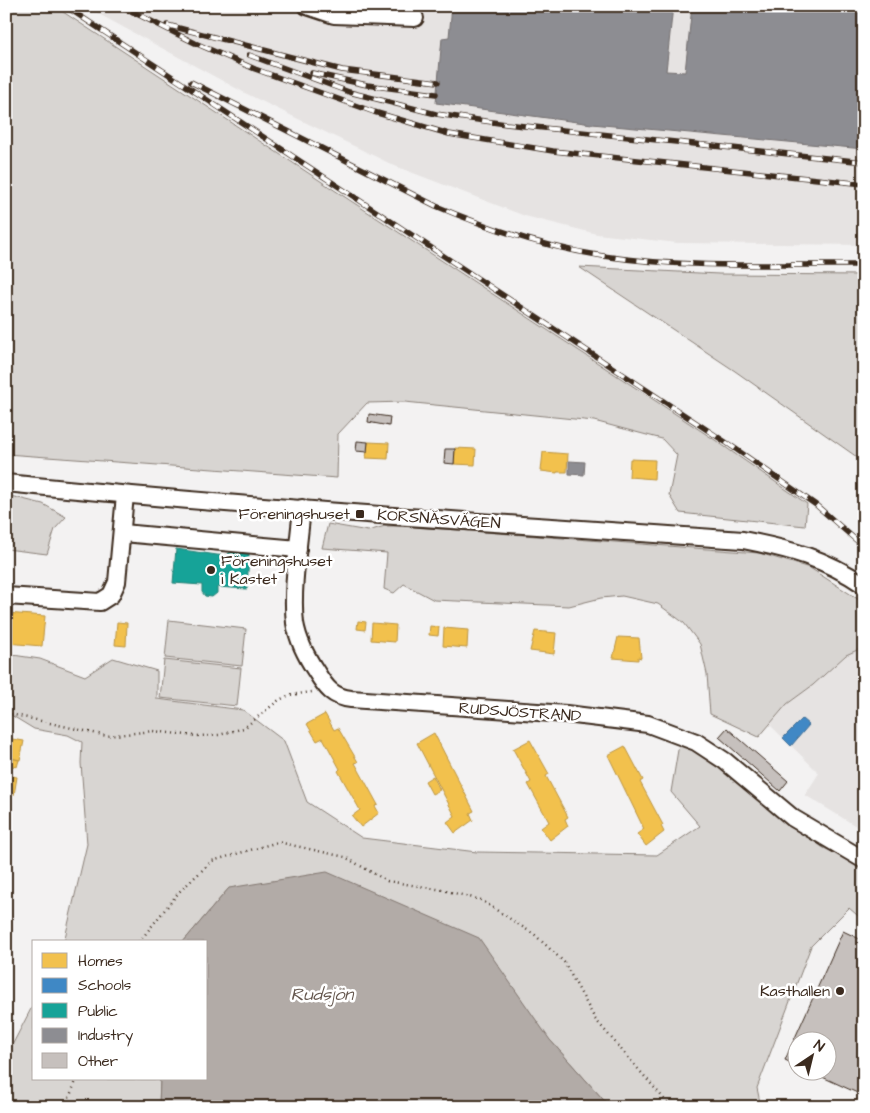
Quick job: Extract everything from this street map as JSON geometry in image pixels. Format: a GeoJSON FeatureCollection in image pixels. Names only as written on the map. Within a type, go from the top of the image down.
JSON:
{"type":"FeatureCollection","features":[{"type":"Feature","properties":{"kind":"street"},"geometry":{"type":"LineString","coordinates":[[307,6],[334,15],[415,18]]}},
{"type":"Feature","properties":{"kind":"street","name":"KORSNÄSVÄGEN"},"geometry":{"type":"LineString","coordinates":[[6,483],[125,495],[743,540],[785,548],[820,560],[864,585]]}},
{"type":"Feature","properties":{"kind":"street"},"geometry":{"type":"LineString","coordinates":[[6,596],[100,602],[106,600],[118,582],[125,495]]}},
{"type":"Feature","properties":{"kind":"street"},"geometry":{"type":"LineString","coordinates":[[302,508],[298,550],[296,623],[300,640],[327,689]]}},
{"type":"Feature","properties":{"kind":"street"},"geometry":{"type":"LineString","coordinates":[[123,533],[298,550]]}},
{"type":"Feature","properties":{"kind":"street","name":"RUDSJÖSTRAND"},"geometry":{"type":"LineString","coordinates":[[327,689],[338,697],[351,699],[566,714],[648,724],[696,742],[724,761],[793,818],[864,860]]}},
{"type":"Feature","properties":{"kind":"path"},"geometry":{"type":"LineString","coordinates":[[6,713],[107,736],[152,731],[195,736],[219,735],[244,728],[268,707],[290,695],[327,689]]}},
{"type":"Feature","properties":{"kind":"path"},"geometry":{"type":"LineString","coordinates":[[141,940],[179,892],[212,861],[278,842],[345,858],[387,881],[443,890],[481,900],[535,935],[564,962],[596,1019],[671,1107]]}},
{"type":"Feature","properties":{"kind":"path"},"geometry":{"type":"LineString","coordinates":[[65,1107],[77,1080]]}},
{"type":"Feature","properties":{"kind":"shaded area"},"geometry":{"type":"Polygon","coordinates":[[[6,6],[54,6],[715,440],[807,504],[805,526],[680,513],[669,495],[677,455],[662,439],[594,421],[405,402],[367,403],[338,434],[337,478],[6,454],[6,6]]]}},
{"type":"Feature","properties":{"kind":"shaded area"},"geometry":{"type":"Polygon","coordinates":[[[84,6],[864,6],[864,245],[678,243],[597,234],[525,216],[395,166],[245,93],[84,6]]]}},
{"type":"Feature","properties":{"kind":"shaded area"},"geometry":{"type":"Polygon","coordinates":[[[579,267],[719,274],[864,275],[864,462],[735,371],[579,267]]]}},
{"type":"Feature","properties":{"kind":"shaded area"},"geometry":{"type":"Polygon","coordinates":[[[6,495],[43,504],[66,517],[55,529],[47,554],[6,549],[6,495]]]}},
{"type":"Feature","properties":{"kind":"shaded area"},"geometry":{"type":"Polygon","coordinates":[[[328,524],[368,531],[385,526],[405,526],[759,553],[810,568],[864,603],[864,647],[846,655],[813,685],[787,704],[759,737],[710,714],[707,674],[700,644],[684,623],[658,604],[622,596],[601,598],[569,606],[434,600],[404,584],[394,593],[384,589],[387,553],[322,548],[328,524]]]}},
{"type":"Feature","properties":{"kind":"shaded area"},"geometry":{"type":"Polygon","coordinates":[[[169,620],[246,629],[242,666],[165,658],[169,620]]]}},
{"type":"Feature","properties":{"kind":"shaded area"},"geometry":{"type":"Polygon","coordinates":[[[864,647],[864,831],[805,795],[819,773],[770,725],[787,704],[813,685],[846,655],[864,647]]]}},
{"type":"Feature","properties":{"kind":"shaded area"},"geometry":{"type":"Polygon","coordinates":[[[6,654],[40,659],[85,676],[113,658],[157,671],[157,699],[243,710],[284,741],[307,802],[362,838],[477,852],[657,855],[700,826],[671,792],[680,738],[717,759],[822,847],[864,868],[864,921],[849,908],[811,946],[757,1088],[761,1107],[610,1107],[550,1040],[229,888],[185,940],[64,940],[87,844],[81,763],[82,742],[68,735],[34,729],[6,712],[6,654]]]}},
{"type":"Feature","properties":{"kind":"shaded area"},"geometry":{"type":"Polygon","coordinates":[[[164,660],[241,668],[237,706],[160,698],[164,660]]]}},
{"type":"Feature","properties":{"kind":"shaded area"},"geometry":{"type":"Polygon","coordinates":[[[32,1007],[32,1080],[160,1080],[159,1107],[6,1107],[6,1057],[32,1007]]]}},
{"type":"Feature","properties":{"kind":"water","name":"Rudsjön"},"geometry":{"type":"Polygon","coordinates":[[[327,872],[479,938],[550,1040],[610,1107],[159,1107],[160,1080],[208,1080],[208,940],[185,940],[229,888],[327,872]]]}},
{"type":"Feature","properties":{"kind":"building: Homes"},"geometry":{"type":"Polygon","coordinates":[[[368,442],[389,443],[388,459],[366,458],[368,442]]]}},
{"type":"Feature","properties":{"kind":"building: Homes"},"geometry":{"type":"Polygon","coordinates":[[[455,448],[476,449],[475,465],[454,464],[455,448]]]}},
{"type":"Feature","properties":{"kind":"building: Homes"},"geometry":{"type":"Polygon","coordinates":[[[543,452],[568,454],[567,472],[541,471],[543,452]]]}},
{"type":"Feature","properties":{"kind":"building: Homes"},"geometry":{"type":"Polygon","coordinates":[[[630,459],[655,460],[654,479],[629,477],[630,459]]]}},
{"type":"Feature","properties":{"kind":"building: Homes"},"geometry":{"type":"Polygon","coordinates":[[[6,613],[45,616],[42,646],[6,643],[6,613]]]}},
{"type":"Feature","properties":{"kind":"building: Homes"},"geometry":{"type":"Polygon","coordinates":[[[358,621],[366,622],[365,630],[357,629],[358,621]]]}},
{"type":"Feature","properties":{"kind":"building: Homes"},"geometry":{"type":"Polygon","coordinates":[[[117,622],[127,623],[126,646],[115,645],[117,622]]]}},
{"type":"Feature","properties":{"kind":"building: Homes"},"geometry":{"type":"Polygon","coordinates":[[[372,623],[396,625],[395,642],[371,640],[372,623]]]}},
{"type":"Feature","properties":{"kind":"building: Homes"},"geometry":{"type":"Polygon","coordinates":[[[430,626],[439,627],[438,636],[429,635],[430,626]]]}},
{"type":"Feature","properties":{"kind":"building: Homes"},"geometry":{"type":"Polygon","coordinates":[[[444,628],[468,630],[467,648],[443,646],[444,628]]]}},
{"type":"Feature","properties":{"kind":"building: Homes"},"geometry":{"type":"Polygon","coordinates":[[[535,631],[556,633],[554,654],[530,651],[535,631]]]}},
{"type":"Feature","properties":{"kind":"building: Homes"},"geometry":{"type":"Polygon","coordinates":[[[618,637],[639,638],[641,658],[638,657],[638,660],[613,658],[618,637]]]}},
{"type":"Feature","properties":{"kind":"building: Homes"},"geometry":{"type":"Polygon","coordinates":[[[325,714],[334,730],[338,728],[358,762],[355,763],[378,805],[375,806],[379,813],[361,827],[352,816],[360,810],[338,771],[340,769],[323,738],[317,741],[307,724],[325,714]]]}},
{"type":"Feature","properties":{"kind":"building: Homes"},"geometry":{"type":"Polygon","coordinates":[[[434,733],[474,811],[470,813],[473,820],[455,833],[447,822],[455,816],[417,743],[434,733]]]}},
{"type":"Feature","properties":{"kind":"building: Homes"},"geometry":{"type":"Polygon","coordinates":[[[6,738],[24,741],[20,760],[6,757],[6,738]]]}},
{"type":"Feature","properties":{"kind":"building: Homes"},"geometry":{"type":"Polygon","coordinates":[[[530,740],[549,774],[546,776],[568,817],[565,819],[568,826],[550,840],[541,828],[549,822],[528,784],[531,782],[513,749],[530,740]]]}},
{"type":"Feature","properties":{"kind":"building: Homes"},"geometry":{"type":"Polygon","coordinates":[[[625,746],[643,780],[640,782],[663,825],[661,826],[664,832],[646,846],[637,834],[644,829],[608,755],[625,746]]]}},
{"type":"Feature","properties":{"kind":"building: Homes"},"geometry":{"type":"Polygon","coordinates":[[[9,758],[19,760],[17,767],[8,765],[9,758]]]}},
{"type":"Feature","properties":{"kind":"building: Homes"},"geometry":{"type":"Polygon","coordinates":[[[6,775],[17,777],[14,795],[6,794],[6,775]]]}},
{"type":"Feature","properties":{"kind":"building: Homes"},"geometry":{"type":"Polygon","coordinates":[[[433,776],[440,790],[432,794],[425,781],[433,776]]]}},
{"type":"Feature","properties":{"kind":"building: Homes"},"geometry":{"type":"Polygon","coordinates":[[[6,812],[11,812],[8,831],[6,831],[6,812]]]}},
{"type":"Feature","properties":{"kind":"building: Schools"},"geometry":{"type":"Polygon","coordinates":[[[802,719],[809,725],[791,746],[783,738],[802,719]]]}},
{"type":"Feature","properties":{"kind":"building: Public","name":"Föreningshuset i Kastet"},"geometry":{"type":"Polygon","coordinates":[[[176,549],[228,556],[229,553],[249,554],[247,589],[217,587],[217,593],[212,597],[205,596],[202,592],[202,585],[173,583],[176,549]]]}},
{"type":"Feature","properties":{"kind":"building: Industry"},"geometry":{"type":"Polygon","coordinates":[[[452,6],[673,6],[666,71],[685,72],[692,6],[864,6],[864,149],[592,124],[436,103],[442,38],[449,37],[452,6]]]}},
{"type":"Feature","properties":{"kind":"building: Industry"},"geometry":{"type":"Polygon","coordinates":[[[569,461],[585,462],[584,475],[569,474],[569,461]]]}},
{"type":"Feature","properties":{"kind":"building: Other"},"geometry":{"type":"Polygon","coordinates":[[[369,414],[390,417],[389,426],[368,422],[369,414]]]}},
{"type":"Feature","properties":{"kind":"building: Other"},"geometry":{"type":"Polygon","coordinates":[[[357,441],[368,442],[367,452],[356,451],[357,441]]]}},
{"type":"Feature","properties":{"kind":"building: Other"},"geometry":{"type":"Polygon","coordinates":[[[445,449],[455,449],[454,464],[444,463],[445,449]]]}},
{"type":"Feature","properties":{"kind":"building: Other"},"geometry":{"type":"Polygon","coordinates":[[[727,728],[788,781],[780,791],[719,737],[727,728]]]}},
{"type":"Feature","properties":{"kind":"building: Other","name":"Kasthallen"},"geometry":{"type":"Polygon","coordinates":[[[843,931],[864,941],[864,1096],[829,1080],[838,1080],[838,1030],[798,1030],[843,931]]]}},
{"type":"Feature","properties":{"kind":"railway"},"geometry":{"type":"LineString","coordinates":[[65,6],[730,445],[816,505],[864,547]]}},
{"type":"Feature","properties":{"kind":"railway"},"geometry":{"type":"LineString","coordinates":[[121,6],[195,43],[255,69],[374,112],[449,134],[553,151],[864,184]]}},
{"type":"Feature","properties":{"kind":"railway"},"geometry":{"type":"LineString","coordinates":[[167,25],[342,70],[438,82]]}},
{"type":"Feature","properties":{"kind":"railway"},"geometry":{"type":"LineString","coordinates":[[249,55],[349,92],[436,114],[506,124],[864,162]]}},
{"type":"Feature","properties":{"kind":"railway"},"geometry":{"type":"LineString","coordinates":[[312,73],[367,85],[436,94]]}},
{"type":"Feature","properties":{"kind":"railway"},"geometry":{"type":"LineString","coordinates":[[191,82],[436,206],[497,230],[560,248],[603,256],[668,263],[864,265]]}},
{"type":"Feature","properties":{"kind":"place","name":"Föreningshuset"},"geometry":{"type":"Point","coordinates":[360,514]}},
{"type":"Feature","properties":{"kind":"place","name":"Föreningshuset i Kastet"},"geometry":{"type":"Point","coordinates":[211,570]}},
{"type":"Feature","properties":{"kind":"place","name":"Kasthallen"},"geometry":{"type":"Point","coordinates":[840,991]}}]}
